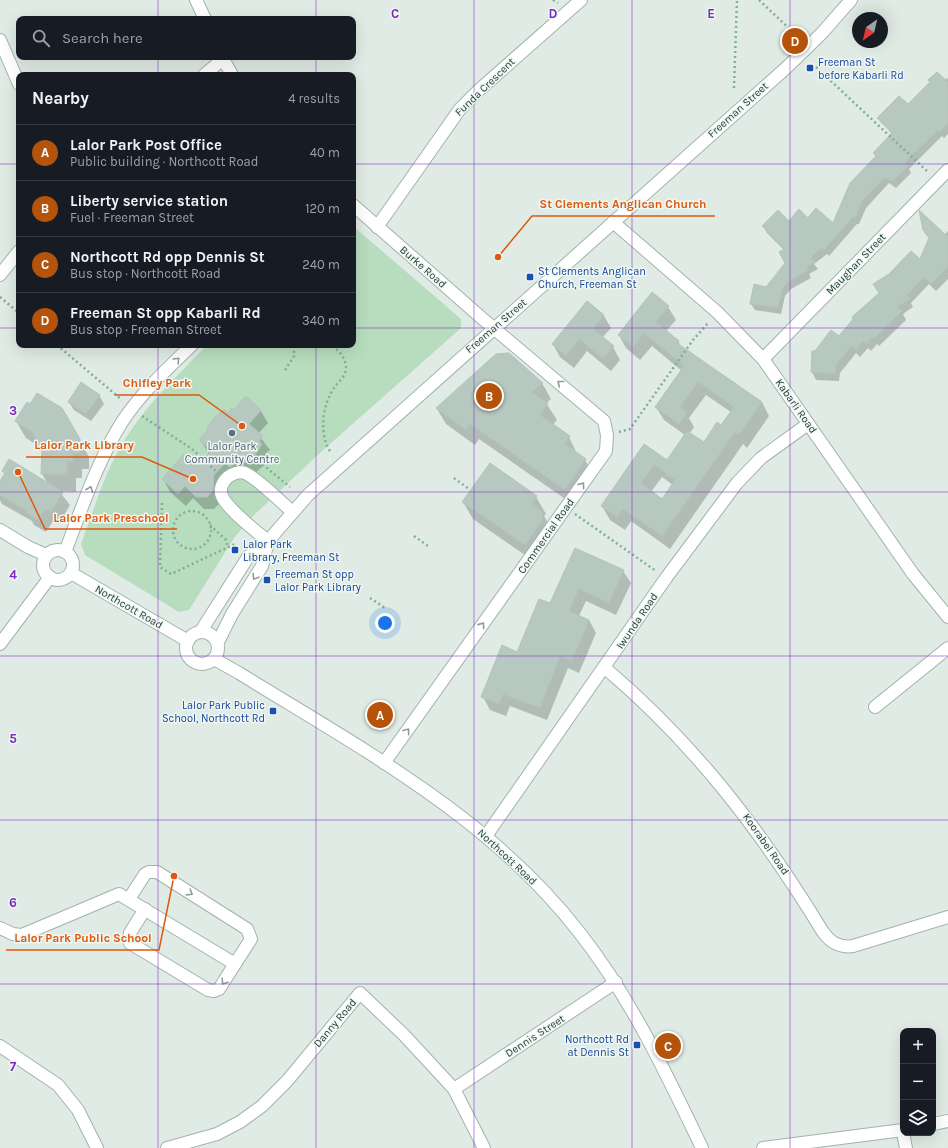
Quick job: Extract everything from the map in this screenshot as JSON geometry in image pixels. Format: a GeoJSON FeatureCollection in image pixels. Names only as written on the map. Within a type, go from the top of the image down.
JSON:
{"type":"FeatureCollection","features":[{"type":"Feature","properties":{"kind":"street"},"geometry":{"type":"LineString","coordinates":[[196,0],[204,16]]}},
{"type":"Feature","properties":{"kind":"street","name":"Funda Crescent"},"geometry":{"type":"LineString","coordinates":[[377,227],[460,109],[479,90],[581,0]]}},
{"type":"Feature","properties":{"kind":"street","name":"Freeman Street"},"geometry":{"type":"LineString","coordinates":[[202,632],[248,557],[268,541],[308,495],[353,453],[808,47],[836,19],[851,0]]}},
{"type":"Feature","properties":{"kind":"street"},"geometry":{"type":"LineString","coordinates":[[0,40],[16,77]]}},
{"type":"Feature","properties":{"kind":"street"},"geometry":{"type":"LineString","coordinates":[[207,72],[221,60]]}},
{"type":"Feature","properties":{"kind":"street"},"geometry":{"type":"LineString","coordinates":[[224,60],[230,72]]}},
{"type":"Feature","properties":{"kind":"street","name":"Maughan Street"},"geometry":{"type":"LineString","coordinates":[[763,359],[948,170]]}},
{"type":"Feature","properties":{"kind":"street","name":"Burke Road"},"geometry":{"type":"LineString","coordinates":[[356,208],[494,328]]}},
{"type":"Feature","properties":{"kind":"street","name":"Kabarli Road"},"geometry":{"type":"LineString","coordinates":[[613,222],[717,312],[763,359],[913,574],[948,617]]}},
{"type":"Feature","properties":{"kind":"street"},"geometry":{"type":"LineString","coordinates":[[0,275],[16,255]]}},
{"type":"Feature","properties":{"kind":"street","name":"Commercial Road"},"geometry":{"type":"LineString","coordinates":[[384,763],[606,451],[607,435],[604,420],[494,328]]}},
{"type":"Feature","properties":{"kind":"street"},"geometry":{"type":"LineString","coordinates":[[65,552],[94,479],[122,423],[152,384],[189,348]]}},
{"type":"Feature","properties":{"kind":"street","name":"Iwunda Road"},"geometry":{"type":"LineString","coordinates":[[486,836],[605,668],[666,578],[737,483],[761,458],[808,424]]}},
{"type":"Feature","properties":{"kind":"street"},"geometry":{"type":"LineString","coordinates":[[268,541],[253,529],[225,501],[222,496],[221,489],[225,479],[234,473],[246,474],[292,512]]}},
{"type":"Feature","properties":{"kind":"street"},"geometry":{"type":"LineString","coordinates":[[0,530],[28,547],[46,555]]}},
{"type":"Feature","properties":{"kind":"street","name":"Freeman Street"},"geometry":{"type":"LineString","coordinates":[[218,642],[232,614],[262,566],[268,541]]}},
{"type":"Feature","properties":{"kind":"street"},"geometry":{"type":"LineString","coordinates":[[55,550],[65,552],[73,561],[71,573],[64,579],[59,580],[50,577],[43,567],[46,555],[55,550]]}},
{"type":"Feature","properties":{"kind":"street","name":"Northcott Road"},"geometry":{"type":"LineString","coordinates":[[71,573],[188,641]]}},
{"type":"Feature","properties":{"kind":"street"},"geometry":{"type":"LineString","coordinates":[[0,644],[50,577]]}},
{"type":"Feature","properties":{"kind":"street"},"geometry":{"type":"LineString","coordinates":[[202,632],[212,634],[218,642],[219,651],[214,659],[202,664],[193,661],[187,654],[188,641],[195,633],[202,632]]}},
{"type":"Feature","properties":{"kind":"street"},"geometry":{"type":"LineString","coordinates":[[875,707],[948,648]]}},
{"type":"Feature","properties":{"kind":"street","name":"Northcott Road"},"geometry":{"type":"LineString","coordinates":[[214,659],[431,792],[512,859],[578,930],[616,982],[654,1049],[702,1148]]}},
{"type":"Feature","properties":{"kind":"street","name":"Koorabel Road"},"geometry":{"type":"LineString","coordinates":[[605,668],[652,710],[686,744],[732,797],[768,845],[823,932],[831,941],[842,947],[853,946],[948,917]]}},
{"type":"Feature","properties":{"kind":"street"},"geometry":{"type":"LineString","coordinates":[[130,899],[145,874],[157,872],[247,929],[251,939],[219,989],[214,991],[208,990],[130,943],[128,940],[130,933],[145,909]]}},
{"type":"Feature","properties":{"kind":"street"},"geometry":{"type":"LineString","coordinates":[[0,928],[13,934],[22,935],[116,894],[130,899],[235,964]]}},
{"type":"Feature","properties":{"kind":"street","name":"Dennis Street"},"geometry":{"type":"LineString","coordinates":[[454,1089],[616,982]]}},
{"type":"Feature","properties":{"kind":"street","name":"Danny Road"},"geometry":{"type":"LineString","coordinates":[[167,1148],[217,1134],[240,1122],[262,1106],[287,1081],[360,993],[404,1035],[454,1089],[484,1148]]}},
{"type":"Feature","properties":{"kind":"street"},"geometry":{"type":"LineString","coordinates":[[0,1046],[58,1085],[78,1110],[96,1148]]}},
{"type":"Feature","properties":{"kind":"street"},"geometry":{"type":"LineString","coordinates":[[936,1123],[948,1121]]}},
{"type":"Feature","properties":{"kind":"street"},"geometry":{"type":"LineString","coordinates":[[763,1148],[900,1131]]}},
{"type":"Feature","properties":{"kind":"street"},"geometry":{"type":"LineString","coordinates":[[904,1136],[906,1148]]}},
{"type":"Feature","properties":{"kind":"path"},"geometry":{"type":"LineString","coordinates":[[734,88],[737,0]]}},
{"type":"Feature","properties":{"kind":"path"},"geometry":{"type":"LineString","coordinates":[[760,0],[795,34]]}},
{"type":"Feature","properties":{"kind":"path"},"geometry":{"type":"LineString","coordinates":[[816,67],[938,180]]}},
{"type":"Feature","properties":{"kind":"path"},"geometry":{"type":"LineString","coordinates":[[0,297],[16,310]]}},
{"type":"Feature","properties":{"kind":"path"},"geometry":{"type":"LineString","coordinates":[[607,435],[630,429],[693,340],[717,312]]}},
{"type":"Feature","properties":{"kind":"path"},"geometry":{"type":"LineString","coordinates":[[61,348],[126,404]]}},
{"type":"Feature","properties":{"kind":"path"},"geometry":{"type":"LineString","coordinates":[[285,370],[294,356],[294,348]]}},
{"type":"Feature","properties":{"kind":"path"},"geometry":{"type":"LineString","coordinates":[[330,451],[324,437],[325,409],[333,389],[343,377],[346,369],[342,356],[333,348]]}},
{"type":"Feature","properties":{"kind":"path"},"geometry":{"type":"LineString","coordinates":[[138,413],[192,450],[225,479]]}},
{"type":"Feature","properties":{"kind":"path"},"geometry":{"type":"LineString","coordinates":[[262,464],[290,487]]}},
{"type":"Feature","properties":{"kind":"path"},"geometry":{"type":"LineString","coordinates":[[454,478],[469,489]]}},
{"type":"Feature","properties":{"kind":"path"},"geometry":{"type":"LineString","coordinates":[[162,503],[160,567],[171,574],[235,544]]}},
{"type":"Feature","properties":{"kind":"path"},"geometry":{"type":"LineString","coordinates":[[566,508],[666,578]]}},
{"type":"Feature","properties":{"kind":"path"},"geometry":{"type":"LineString","coordinates":[[210,524],[210,538],[201,547],[188,549],[177,542],[174,536],[173,531],[176,519],[186,512],[192,511],[203,515],[226,540],[228,547]]}},
{"type":"Feature","properties":{"kind":"path"},"geometry":{"type":"LineString","coordinates":[[414,536],[428,546]]}},
{"type":"Feature","properties":{"kind":"path"},"geometry":{"type":"LineString","coordinates":[[370,598],[385,608]]}},
{"type":"Feature","properties":{"kind":"green space"},"geometry":{"type":"Polygon","coordinates":[[[356,229],[461,319],[461,328],[322,451],[252,517],[234,538],[189,610],[179,612],[85,555],[81,544],[95,504],[118,451],[143,414],[204,348],[356,348],[356,229]]]}},
{"type":"Feature","properties":{"kind":"building"},"geometry":{"type":"Polygon","coordinates":[[[937,72],[948,82],[948,123],[940,132],[938,130],[905,162],[908,166],[892,182],[885,177],[862,201],[855,218],[853,217],[824,250],[822,248],[811,257],[815,262],[806,267],[808,270],[787,283],[782,289],[778,308],[750,304],[754,284],[766,287],[785,263],[779,252],[785,249],[762,226],[778,210],[789,221],[799,209],[808,218],[816,208],[833,223],[850,183],[876,156],[873,153],[892,133],[877,118],[899,96],[908,104],[930,82],[928,80],[937,72]]]}},
{"type":"Feature","properties":{"kind":"building"},"geometry":{"type":"Polygon","coordinates":[[[919,210],[948,237],[948,266],[931,284],[924,277],[907,295],[910,299],[897,307],[902,311],[874,339],[872,337],[867,344],[863,341],[856,350],[851,346],[836,365],[835,374],[811,372],[812,351],[815,351],[831,330],[839,336],[853,319],[852,317],[879,293],[873,284],[889,274],[911,251],[920,259],[929,238],[923,230],[919,210]]]}},
{"type":"Feature","properties":{"kind":"building"},"geometry":{"type":"Polygon","coordinates":[[[652,292],[669,306],[656,322],[679,341],[677,343],[762,402],[739,435],[735,432],[662,536],[623,509],[617,517],[601,506],[644,444],[667,460],[687,431],[704,442],[717,422],[721,425],[734,407],[698,382],[680,407],[687,413],[679,424],[655,407],[684,366],[644,333],[633,347],[618,335],[652,292]],[[654,465],[641,483],[662,499],[675,480],[654,465]]]}},
{"type":"Feature","properties":{"kind":"building"},"geometry":{"type":"Polygon","coordinates":[[[587,301],[604,315],[593,329],[614,346],[603,359],[579,339],[566,356],[552,344],[587,301]]]}},
{"type":"Feature","properties":{"kind":"building"},"geometry":{"type":"Polygon","coordinates":[[[509,353],[543,383],[532,392],[548,403],[540,415],[570,436],[565,444],[586,459],[565,490],[470,424],[466,430],[436,408],[496,354],[509,353]]]}},
{"type":"Feature","properties":{"kind":"building"},"geometry":{"type":"Polygon","coordinates":[[[81,382],[100,395],[86,414],[68,402],[81,382]]]}},
{"type":"Feature","properties":{"kind":"building"},"geometry":{"type":"Polygon","coordinates":[[[37,393],[62,408],[80,439],[80,453],[73,453],[73,461],[67,461],[67,475],[41,474],[42,449],[32,432],[15,421],[27,402],[30,404],[37,393]]]}},
{"type":"Feature","properties":{"kind":"building","name":"Lalor Park Community Centre"},"geometry":{"type":"Polygon","coordinates":[[[246,396],[261,410],[249,424],[263,436],[259,441],[262,444],[255,455],[245,463],[240,458],[230,467],[225,463],[214,475],[213,490],[207,497],[196,497],[185,486],[178,494],[162,479],[183,455],[197,467],[211,451],[199,440],[208,429],[207,428],[214,418],[224,409],[228,413],[232,408],[234,410],[246,396]]]}},
{"type":"Feature","properties":{"kind":"building"},"geometry":{"type":"Polygon","coordinates":[[[9,459],[63,492],[51,512],[45,509],[38,520],[26,513],[27,511],[0,495],[0,481],[5,473],[2,471],[9,459]]]}},
{"type":"Feature","properties":{"kind":"building"},"geometry":{"type":"Polygon","coordinates":[[[490,463],[537,496],[532,503],[542,511],[543,519],[525,545],[462,502],[490,463]]]}},
{"type":"Feature","properties":{"kind":"building"},"geometry":{"type":"Polygon","coordinates":[[[575,548],[624,570],[609,603],[579,589],[569,611],[589,620],[572,661],[560,656],[540,708],[503,694],[499,704],[481,697],[502,645],[517,652],[539,599],[550,603],[575,548]]]}},
{"type":"Feature","properties":{"kind":"place","name":"Freeman St opp Kabarli Rd"},"geometry":{"type":"Point","coordinates":[795,41]}},
{"type":"Feature","properties":{"kind":"place","name":"Freeman St before Kabarli Rd"},"geometry":{"type":"Point","coordinates":[810,68]}},
{"type":"Feature","properties":{"kind":"place","name":"St Clements Anglican Church"},"geometry":{"type":"Point","coordinates":[498,257]}},
{"type":"Feature","properties":{"kind":"place","name":"St Clements Anglican Church, Freeman St"},"geometry":{"type":"Point","coordinates":[530,277]}},
{"type":"Feature","properties":{"kind":"place","name":"Liberty service station"},"geometry":{"type":"Point","coordinates":[489,396]}},
{"type":"Feature","properties":{"kind":"place","name":"Chifley Park"},"geometry":{"type":"Point","coordinates":[242,426]}},
{"type":"Feature","properties":{"kind":"place","name":"Lalor Park Community Centre"},"geometry":{"type":"Point","coordinates":[232,433]}},
{"type":"Feature","properties":{"kind":"place","name":"Lalor Park Preschool"},"geometry":{"type":"Point","coordinates":[18,472]}},
{"type":"Feature","properties":{"kind":"place","name":"Lalor Park Library"},"geometry":{"type":"Point","coordinates":[193,479]}},
{"type":"Feature","properties":{"kind":"place","name":"Lalor Park Library, Freeman St"},"geometry":{"type":"Point","coordinates":[235,550]}},
{"type":"Feature","properties":{"kind":"place","name":"Freeman St opp Lalor Park Library"},"geometry":{"type":"Point","coordinates":[267,580]}},
{"type":"Feature","properties":{"kind":"place","name":"Lalor Park Public School, Northcott Rd"},"geometry":{"type":"Point","coordinates":[273,711]}},
{"type":"Feature","properties":{"kind":"place","name":"Lalor Park Post Office"},"geometry":{"type":"Point","coordinates":[380,715]}},
{"type":"Feature","properties":{"kind":"place","name":"Lalor Park Public School"},"geometry":{"type":"Point","coordinates":[174,876]}},
{"type":"Feature","properties":{"kind":"place","name":"Northcott Rd at Dennis St"},"geometry":{"type":"Point","coordinates":[637,1045]}},
{"type":"Feature","properties":{"kind":"place","name":"Northcott Rd opp Dennis St"},"geometry":{"type":"Point","coordinates":[668,1046]}}]}
